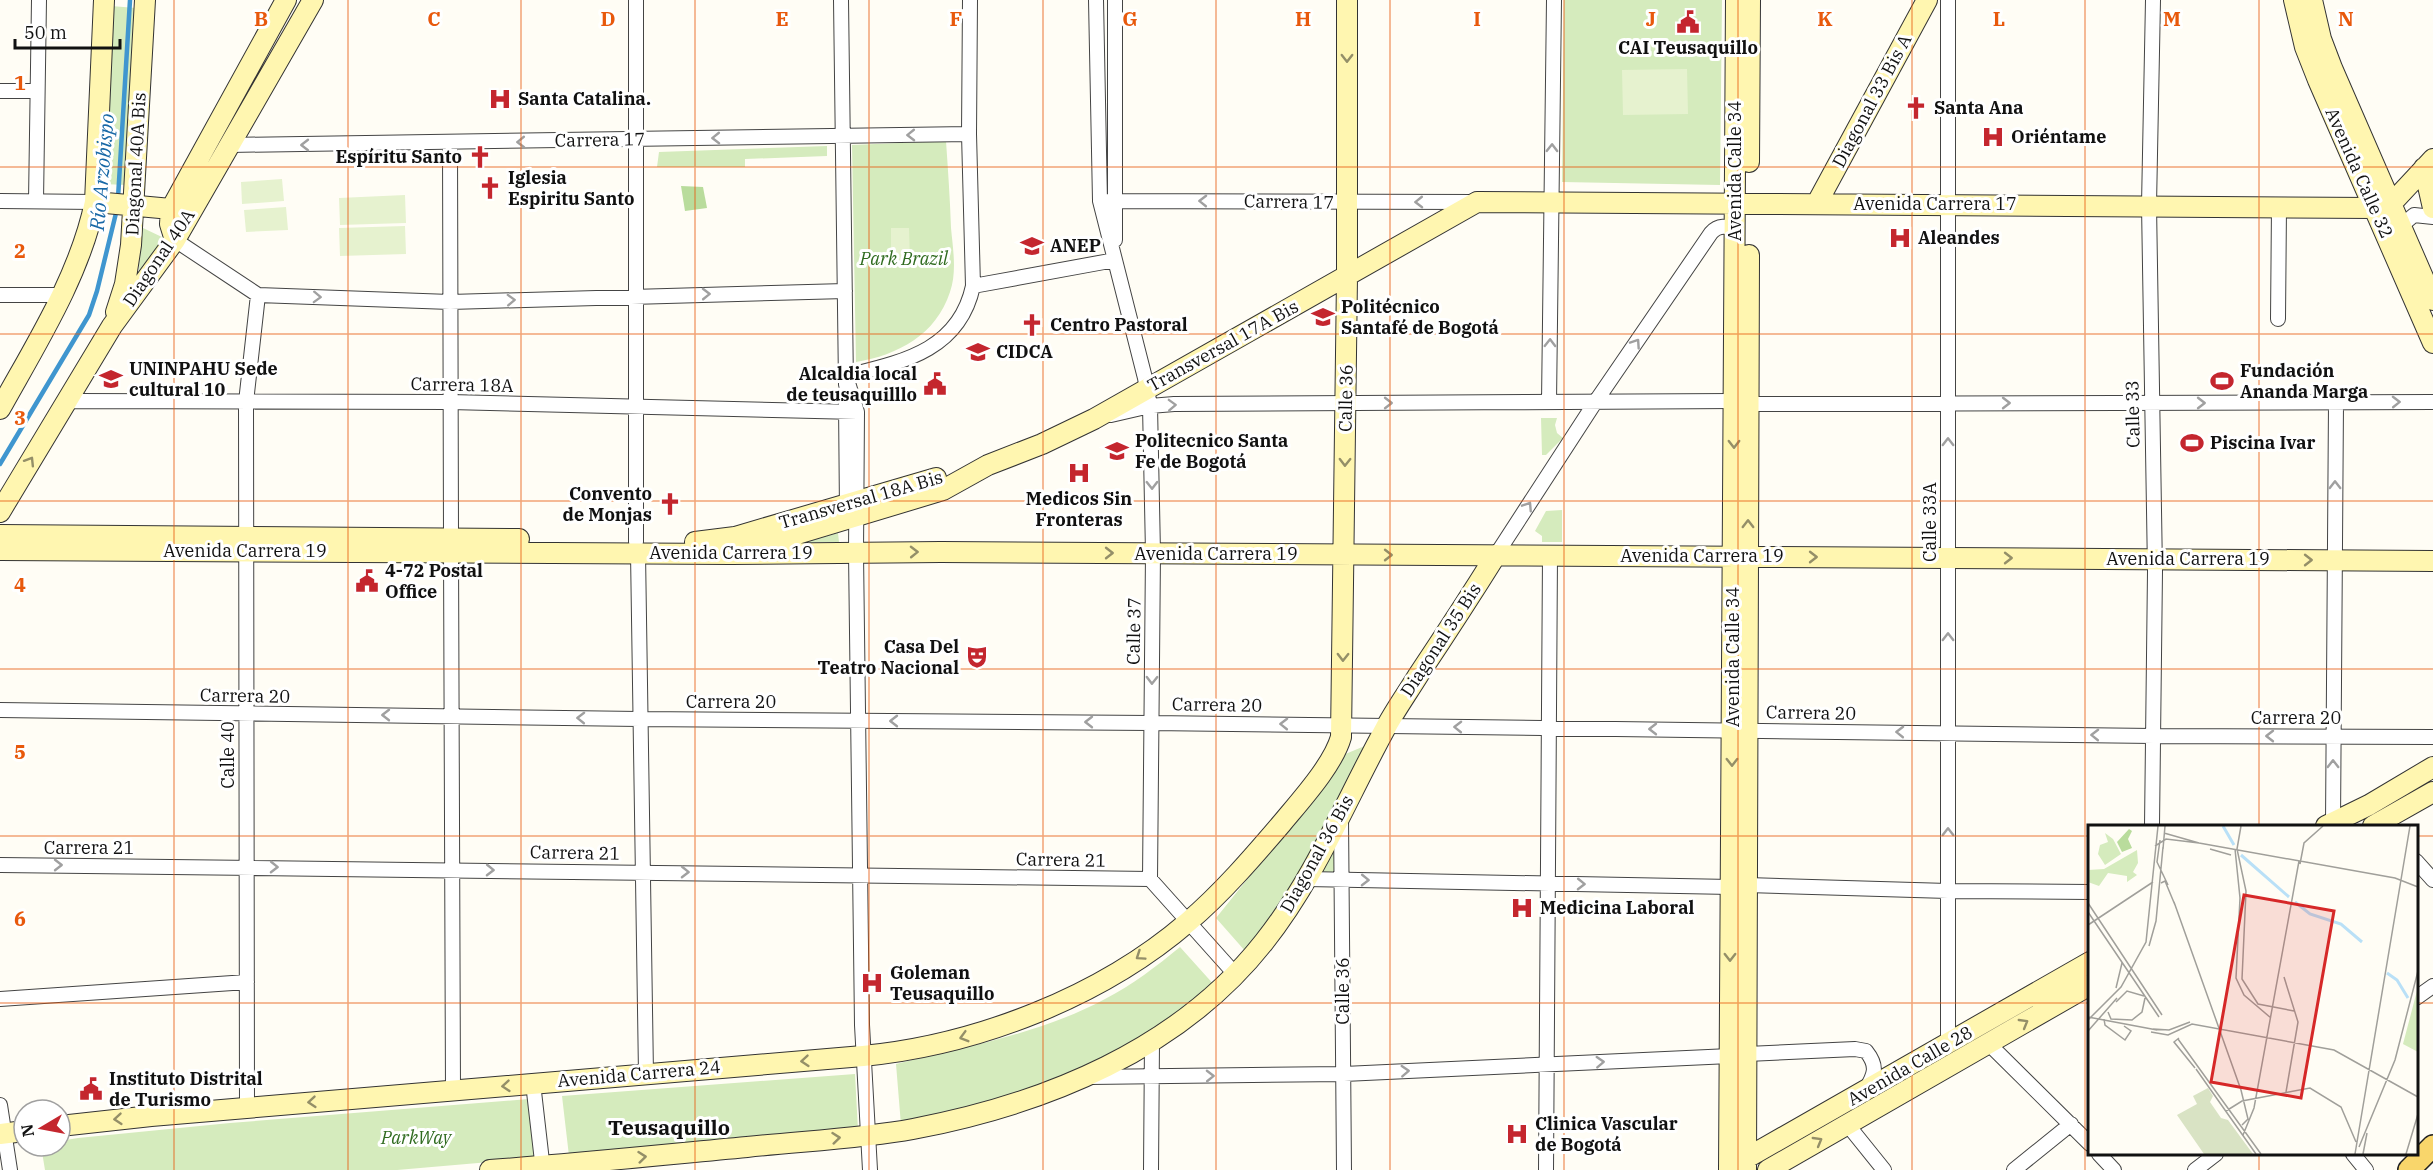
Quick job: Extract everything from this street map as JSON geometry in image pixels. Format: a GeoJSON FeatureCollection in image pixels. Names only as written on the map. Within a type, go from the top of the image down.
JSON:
{"type":"FeatureCollection","features":[{"type":"Feature","properties":{"kind":"main road"},"geometry":{"type":"LineString","coordinates":[[3,398],[81,255],[98,202],[104,0]]}},
{"type":"Feature","properties":{"kind":"main road","name":"Diagonal 40A Bis"},"geometry":{"type":"LineString","coordinates":[[112,326],[128,267],[145,0]]}},
{"type":"Feature","properties":{"kind":"main road","name":"Diagonal 40A"},"geometry":{"type":"LineString","coordinates":[[171,209],[286,0]]}},
{"type":"Feature","properties":{"kind":"main road","name":"Diagonal 40A"},"geometry":{"type":"LineString","coordinates":[[0,512],[112,326],[175,240],[313,0]]}},
{"type":"Feature","properties":{"kind":"main road","name":"Calle 36"},"geometry":{"type":"LineString","coordinates":[[1342,725],[1347,277],[1347,0]]}},
{"type":"Feature","properties":{"kind":"main road","name":"Avenida Calle 34"},"geometry":{"type":"LineString","coordinates":[[1736,0],[1742,203],[1736,231],[1741,402]]}},
{"type":"Feature","properties":{"kind":"main road","name":"Avenida Calle 34"},"geometry":{"type":"LineString","coordinates":[[1735,1167],[1738,1055],[1742,203],[1750,0]]}},
{"type":"Feature","properties":{"kind":"main road","name":"Diagonal 33 Bis A"},"geometry":{"type":"LineString","coordinates":[[1817,203],[1927,0]]}},
{"type":"Feature","properties":{"kind":"main road","name":"Avenida Calle 32"},"geometry":{"type":"LineString","coordinates":[[2294,0],[2310,62],[2383,206],[2401,226],[2433,300]]}},
{"type":"Feature","properties":{"kind":"main road","name":"Avenida Calle 32"},"geometry":{"type":"LineString","coordinates":[[2312,0],[2321,39],[2433,343]]}},
{"type":"Feature","properties":{"kind":"main road"},"geometry":{"type":"LineString","coordinates":[[2383,206],[2429,164]]}},
{"type":"Feature","properties":{"kind":"main road"},"geometry":{"type":"LineString","coordinates":[[2429,164],[2433,208]]}},
{"type":"Feature","properties":{"kind":"main road","name":"Avenida Carrera 17"},"geometry":{"type":"LineString","coordinates":[[1478,201],[2383,206]]}},
{"type":"Feature","properties":{"kind":"main road","name":"Transversal 17A Bis"},"geometry":{"type":"LineString","coordinates":[[1094,419],[1149,398],[1347,277],[1478,201]]}},
{"type":"Feature","properties":{"kind":"main road"},"geometry":{"type":"LineString","coordinates":[[98,202],[171,209],[170,224],[175,240]]}},
{"type":"Feature","properties":{"kind":"main road","name":"Transversal 18A Bis"},"geometry":{"type":"LineString","coordinates":[[733,545],[852,511],[988,465],[1042,444],[1094,419]]}},
{"type":"Feature","properties":{"kind":"main road","name":"Avenida Carrera 19"},"geometry":{"type":"LineString","coordinates":[[0,535],[246,544]]}},
{"type":"Feature","properties":{"kind":"main road","name":"Avenida Carrera 19"},"geometry":{"type":"LineString","coordinates":[[0,550],[246,544],[451,544],[637,548],[733,545],[856,553],[2433,561]]}},
{"type":"Feature","properties":{"kind":"main road","name":"Diagonal 35 Bis"},"geometry":{"type":"LineString","coordinates":[[1386,726],[1496,555]]}},
{"type":"Feature","properties":{"kind":"main road","name":"Diagonal 36 Bis"},"geometry":{"type":"LineString","coordinates":[[1188,922],[1230,880],[1292,811],[1337,748],[1342,725]]}},
{"type":"Feature","properties":{"kind":"main road","name":"Diagonal 36 Bis"},"geometry":{"type":"LineString","coordinates":[[1235,974],[1264,942],[1306,879],[1386,726]]}},
{"type":"Feature","properties":{"kind":"main road"},"geometry":{"type":"LineString","coordinates":[[2329,825],[2369,805],[2433,767]]}},
{"type":"Feature","properties":{"kind":"main road"},"geometry":{"type":"LineString","coordinates":[[2380,825],[2433,792]]}},
{"type":"Feature","properties":{"kind":"main road","name":"Avenida Carrera 24"},"geometry":{"type":"LineString","coordinates":[[72,1125],[863,1056],[926,1047],[997,1027],[1032,1014],[1095,985],[1188,922]]}},
{"type":"Feature","properties":{"kind":"main road","name":"Avenida Calle 28"},"geometry":{"type":"LineString","coordinates":[[1735,1167],[2088,963]]}},
{"type":"Feature","properties":{"kind":"main road"},"geometry":{"type":"LineString","coordinates":[[489,1170],[543,1168],[868,1135],[914,1129],[1001,1108],[1060,1088],[1106,1068],[1152,1041],[1206,1003],[1235,974]]}},
{"type":"Feature","properties":{"kind":"main road","name":"Avenida Calle 28"},"geometry":{"type":"LineString","coordinates":[[1768,1170],[2088,986]]}},
{"type":"Feature","properties":{"kind":"main road"},"geometry":{"type":"LineString","coordinates":[[2409,1170],[2433,1146]]}},
{"type":"Feature","properties":{"kind":"street"},"geometry":{"type":"LineString","coordinates":[[36,201],[39,0]]}},
{"type":"Feature","properties":{"kind":"street"},"geometry":{"type":"LineString","coordinates":[[636,0],[637,548],[646,1074]]}},
{"type":"Feature","properties":{"kind":"street"},"geometry":{"type":"LineString","coordinates":[[841,0],[846,376],[852,412],[863,1056],[870,1170]]}},
{"type":"Feature","properties":{"kind":"street"},"geometry":{"type":"LineString","coordinates":[[846,376],[912,358],[929,349],[956,325],[966,310],[973,286],[969,134],[970,0]]}},
{"type":"Feature","properties":{"kind":"street","name":"Calle 37"},"geometry":{"type":"LineString","coordinates":[[1096,0],[1096,94],[1100,201],[1149,398],[1153,553],[1150,879]]}},
{"type":"Feature","properties":{"kind":"street","name":"Calle 37"},"geometry":{"type":"LineString","coordinates":[[1115,0],[1113,93],[1115,260]]}},
{"type":"Feature","properties":{"kind":"street"},"geometry":{"type":"LineString","coordinates":[[1549,402],[1554,0]]}},
{"type":"Feature","properties":{"kind":"street","name":"Calle 33A"},"geometry":{"type":"LineString","coordinates":[[1948,0],[1948,1045]]}},
{"type":"Feature","properties":{"kind":"street","name":"Calle 33"},"geometry":{"type":"LineString","coordinates":[[2152,825],[2155,559],[2149,206],[2153,0]]}},
{"type":"Feature","properties":{"kind":"street"},"geometry":{"type":"LineString","coordinates":[[0,91],[37,91]]}},
{"type":"Feature","properties":{"kind":"street"},"geometry":{"type":"LineString","coordinates":[[1096,94],[1113,93]]}},
{"type":"Feature","properties":{"kind":"street","name":"Carrera 17"},"geometry":{"type":"LineString","coordinates":[[230,146],[969,134]]}},
{"type":"Feature","properties":{"kind":"street"},"geometry":{"type":"LineString","coordinates":[[450,143],[453,1090]]}},
{"type":"Feature","properties":{"kind":"street"},"geometry":{"type":"LineString","coordinates":[[0,201],[98,202]]}},
{"type":"Feature","properties":{"kind":"street","name":"Carrera 17"},"geometry":{"type":"LineString","coordinates":[[1100,201],[1347,203],[1478,201]]}},
{"type":"Feature","properties":{"kind":"street"},"geometry":{"type":"LineString","coordinates":[[1706,203],[1714,215],[1711,233]]}},
{"type":"Feature","properties":{"kind":"street"},"geometry":{"type":"LineString","coordinates":[[2278,319],[2279,207]]}},
{"type":"Feature","properties":{"kind":"street"},"geometry":{"type":"LineString","coordinates":[[2401,226],[2414,215],[2433,217]]}},
{"type":"Feature","properties":{"kind":"street"},"geometry":{"type":"LineString","coordinates":[[1496,555],[1596,401],[1711,233],[1724,226],[1736,231]]}},
{"type":"Feature","properties":{"kind":"street"},"geometry":{"type":"LineString","coordinates":[[175,240],[258,295],[450,302],[845,291]]}},
{"type":"Feature","properties":{"kind":"street"},"geometry":{"type":"LineString","coordinates":[[973,286],[1115,260]]}},
{"type":"Feature","properties":{"kind":"street"},"geometry":{"type":"LineString","coordinates":[[0,295],[61,295]]}},
{"type":"Feature","properties":{"kind":"street","name":"Calle 40"},"geometry":{"type":"LineString","coordinates":[[247,1108],[246,402],[258,295]]}},
{"type":"Feature","properties":{"kind":"street"},"geometry":{"type":"LineString","coordinates":[[1149,398],[1346,403],[2433,402]]}},
{"type":"Feature","properties":{"kind":"street","name":"Carrera 18A"},"geometry":{"type":"LineString","coordinates":[[66,403],[75,401],[450,402],[852,412]]}},
{"type":"Feature","properties":{"kind":"street"},"geometry":{"type":"LineString","coordinates":[[2329,825],[2333,736],[2336,403]]}},
{"type":"Feature","properties":{"kind":"street"},"geometry":{"type":"LineString","coordinates":[[1546,1170],[1550,555]]}},
{"type":"Feature","properties":{"kind":"street","name":"Carrera 20"},"geometry":{"type":"LineString","coordinates":[[0,710],[2153,736],[2433,737]]}},
{"type":"Feature","properties":{"kind":"street"},"geometry":{"type":"LineString","coordinates":[[2369,805],[2380,825]]}},
{"type":"Feature","properties":{"kind":"street","name":"Calle 36"},"geometry":{"type":"LineString","coordinates":[[1341,812],[1344,1170]]}},
{"type":"Feature","properties":{"kind":"street"},"geometry":{"type":"LineString","coordinates":[[2418,863],[2433,880]]}},
{"type":"Feature","properties":{"kind":"street","name":"Carrera 21"},"geometry":{"type":"LineString","coordinates":[[0,865],[1150,879]]}},
{"type":"Feature","properties":{"kind":"street"},"geometry":{"type":"LineString","coordinates":[[1150,879],[1235,974]]}},
{"type":"Feature","properties":{"kind":"street"},"geometry":{"type":"LineString","coordinates":[[1306,879],[2088,892]]}},
{"type":"Feature","properties":{"kind":"street"},"geometry":{"type":"LineString","coordinates":[[0,999],[247,982]]}},
{"type":"Feature","properties":{"kind":"street"},"geometry":{"type":"LineString","coordinates":[[2418,997],[2433,986]]}},
{"type":"Feature","properties":{"kind":"street"},"geometry":{"type":"LineString","coordinates":[[1151,1170],[1152,1041]]}},
{"type":"Feature","properties":{"kind":"street"},"geometry":{"type":"LineString","coordinates":[[1989,1044],[2088,1142]]}},
{"type":"Feature","properties":{"kind":"street"},"geometry":{"type":"LineString","coordinates":[[1085,1077],[1344,1074],[1855,1049],[1866,1051],[1874,1060],[1875,1071],[1864,1092]]}},
{"type":"Feature","properties":{"kind":"street"},"geometry":{"type":"LineString","coordinates":[[533,1083],[543,1168]]}},
{"type":"Feature","properties":{"kind":"street"},"geometry":{"type":"LineString","coordinates":[[0,1105],[10,1133],[10,1170]]}},
{"type":"Feature","properties":{"kind":"street"},"geometry":{"type":"LineString","coordinates":[[1847,1124],[1884,1170]]}},
{"type":"Feature","properties":{"kind":"street"},"geometry":{"type":"LineString","coordinates":[[2014,1170],[2071,1124]]}},
{"type":"Feature","properties":{"kind":"street"},"geometry":{"type":"LineString","coordinates":[[2100,1155],[2114,1170]]}},
{"type":"Feature","properties":{"kind":"street"},"geometry":{"type":"LineString","coordinates":[[2195,1170],[2215,1155]]}},
{"type":"Feature","properties":{"kind":"street"},"geometry":{"type":"LineString","coordinates":[[2354,1155],[2366,1170]]}},
{"type":"Feature","properties":{"kind":"green space"},"geometry":{"type":"Polygon","coordinates":[[[1564,0],[1722,0],[1720,185],[1562,182],[1564,0]]]}},
{"type":"Feature","properties":{"kind":"green space"},"geometry":{"type":"Polygon","coordinates":[[[111,6],[136,8],[127,185],[102,184],[111,6]]]}},
{"type":"Feature","properties":{"kind":"green space"},"geometry":{"type":"Polygon","coordinates":[[[1687,69],[1688,114],[1623,115],[1622,70],[1687,69]]]}},
{"type":"Feature","properties":{"kind":"green space","name":"Park Brazil"},"geometry":{"type":"Polygon","coordinates":[[[946,141],[954,260],[952,284],[944,307],[925,331],[914,340],[886,354],[856,362],[852,145],[946,141]]]}},
{"type":"Feature","properties":{"kind":"green space"},"geometry":{"type":"Polygon","coordinates":[[[827,146],[827,156],[745,159],[745,167],[657,167],[659,152],[827,146]]]}},
{"type":"Feature","properties":{"kind":"green space"},"geometry":{"type":"Polygon","coordinates":[[[282,179],[284,201],[242,204],[241,182],[282,179]]]}},
{"type":"Feature","properties":{"kind":"green space"},"geometry":{"type":"Polygon","coordinates":[[[681,186],[703,187],[707,208],[685,211],[681,186]]]}},
{"type":"Feature","properties":{"kind":"green space"},"geometry":{"type":"Polygon","coordinates":[[[405,195],[406,223],[340,225],[339,198],[405,195]]]}},
{"type":"Feature","properties":{"kind":"green space"},"geometry":{"type":"Polygon","coordinates":[[[286,207],[288,230],[246,232],[244,210],[286,207]]]}},
{"type":"Feature","properties":{"kind":"green space"},"geometry":{"type":"Polygon","coordinates":[[[405,226],[406,254],[340,256],[339,228],[405,226]]]}},
{"type":"Feature","properties":{"kind":"green space"},"geometry":{"type":"Polygon","coordinates":[[[143,228],[164,238],[164,245],[139,273],[140,233],[143,228]]]}},
{"type":"Feature","properties":{"kind":"green space"},"geometry":{"type":"Polygon","coordinates":[[[891,228],[909,228],[910,260],[891,260],[891,228]]]}},
{"type":"Feature","properties":{"kind":"green space"},"geometry":{"type":"Polygon","coordinates":[[[1541,418],[1557,418],[1555,425],[1557,433],[1563,438],[1546,455],[1542,455],[1541,418]]]}},
{"type":"Feature","properties":{"kind":"green space"},"geometry":{"type":"Polygon","coordinates":[[[1562,510],[1562,542],[1542,542],[1542,536],[1535,531],[1546,511],[1562,510]]]}},
{"type":"Feature","properties":{"kind":"green space"},"geometry":{"type":"Polygon","coordinates":[[[838,533],[839,542],[802,543],[838,533]]]}},
{"type":"Feature","properties":{"kind":"green space"},"geometry":{"type":"Polygon","coordinates":[[[1367,745],[1300,881],[1246,952],[1216,918],[1290,826],[1343,755],[1367,745]]]}},
{"type":"Feature","properties":{"kind":"green space"},"geometry":{"type":"Polygon","coordinates":[[[1336,838],[1337,872],[1319,874],[1336,838]]]}},
{"type":"Feature","properties":{"kind":"green space"},"geometry":{"type":"Polygon","coordinates":[[[1180,947],[1216,987],[1183,1014],[1058,1085],[901,1125],[896,1064],[1003,1038],[1081,1011],[1125,988],[1180,947]]]}},
{"type":"Feature","properties":{"kind":"green space"},"geometry":{"type":"Polygon","coordinates":[[[855,1074],[858,1130],[569,1156],[562,1096],[855,1074]]]}},
{"type":"Feature","properties":{"kind":"green space","name":"ParkWay"},"geometry":{"type":"Polygon","coordinates":[[[529,1099],[536,1158],[397,1170],[45,1170],[43,1158],[72,1158],[72,1139],[230,1123],[529,1099]]]}},
{"type":"Feature","properties":{"kind":"waterway","name":"Río Arzobispo"},"geometry":{"type":"LineString","coordinates":[[118,198],[130,0]]}},
{"type":"Feature","properties":{"kind":"waterway","name":"Río Arzobispo"},"geometry":{"type":"LineString","coordinates":[[0,464],[89,315],[117,209]]}},
{"type":"Feature","properties":{"kind":"place","name":"CAI Teusaquillo"},"geometry":{"type":"Point","coordinates":[1688,22]}},
{"type":"Feature","properties":{"kind":"place","name":"Santa Catalina."},"geometry":{"type":"Point","coordinates":[500,99]}},
{"type":"Feature","properties":{"kind":"place","name":"Santa Ana"},"geometry":{"type":"Point","coordinates":[1916,108]}},
{"type":"Feature","properties":{"kind":"place","name":"Oriéntame"},"geometry":{"type":"Point","coordinates":[1993,137]}},
{"type":"Feature","properties":{"kind":"place","name":"Espíritu Santo"},"geometry":{"type":"Point","coordinates":[480,157]}},
{"type":"Feature","properties":{"kind":"place","name":"Iglesia Espiritu Santo"},"geometry":{"type":"Point","coordinates":[490,188]}},
{"type":"Feature","properties":{"kind":"place","name":"Aleandes"},"geometry":{"type":"Point","coordinates":[1900,238]}},
{"type":"Feature","properties":{"kind":"place","name":"ANEP"},"geometry":{"type":"Point","coordinates":[1032,246]}},
{"type":"Feature","properties":{"kind":"place","name":"Politécnico Santafé de Bogotá"},"geometry":{"type":"Point","coordinates":[1323,317]}},
{"type":"Feature","properties":{"kind":"place","name":"Centro Pastoral"},"geometry":{"type":"Point","coordinates":[1032,325]}},
{"type":"Feature","properties":{"kind":"place","name":"CIDCA"},"geometry":{"type":"Point","coordinates":[978,352]}},
{"type":"Feature","properties":{"kind":"place","name":"UNINPAHU Sede cultural 10"},"geometry":{"type":"Point","coordinates":[111,379]}},
{"type":"Feature","properties":{"kind":"place","name":"Fundación Ananda Marga"},"geometry":{"type":"Point","coordinates":[2222,381]}},
{"type":"Feature","properties":{"kind":"place","name":"Alcaldia local de teusaquilllo"},"geometry":{"type":"Point","coordinates":[935,384]}},
{"type":"Feature","properties":{"kind":"place","name":"Piscina Ivar"},"geometry":{"type":"Point","coordinates":[2192,443]}},
{"type":"Feature","properties":{"kind":"place","name":"Politecnico Santa Fe de Bogotá"},"geometry":{"type":"Point","coordinates":[1117,451]}},
{"type":"Feature","properties":{"kind":"place","name":"Medicos Sin Fronteras"},"geometry":{"type":"Point","coordinates":[1079,473]}},
{"type":"Feature","properties":{"kind":"place","name":"Convento de Monjas"},"geometry":{"type":"Point","coordinates":[670,504]}},
{"type":"Feature","properties":{"kind":"place","name":"4-72 Postal Office"},"geometry":{"type":"Point","coordinates":[367,581]}},
{"type":"Feature","properties":{"kind":"place","name":"Casa Del Teatro Nacional"},"geometry":{"type":"Point","coordinates":[977,657]}},
{"type":"Feature","properties":{"kind":"place","name":"Medicina Laboral"},"geometry":{"type":"Point","coordinates":[1522,908]}},
{"type":"Feature","properties":{"kind":"place","name":"Goleman Teusaquillo"},"geometry":{"type":"Point","coordinates":[872,983]}},
{"type":"Feature","properties":{"kind":"place","name":"Instituto Distrital de Turismo"},"geometry":{"type":"Point","coordinates":[91,1089]}},
{"type":"Feature","properties":{"kind":"place","name":"Clinica Vascular de Bogotá"},"geometry":{"type":"Point","coordinates":[1517,1134]}},
{"type":"Feature","properties":{"kind":"district","name":"Teusaquillo"},"geometry":{"type":"Point","coordinates":[669,1128]}}]}
